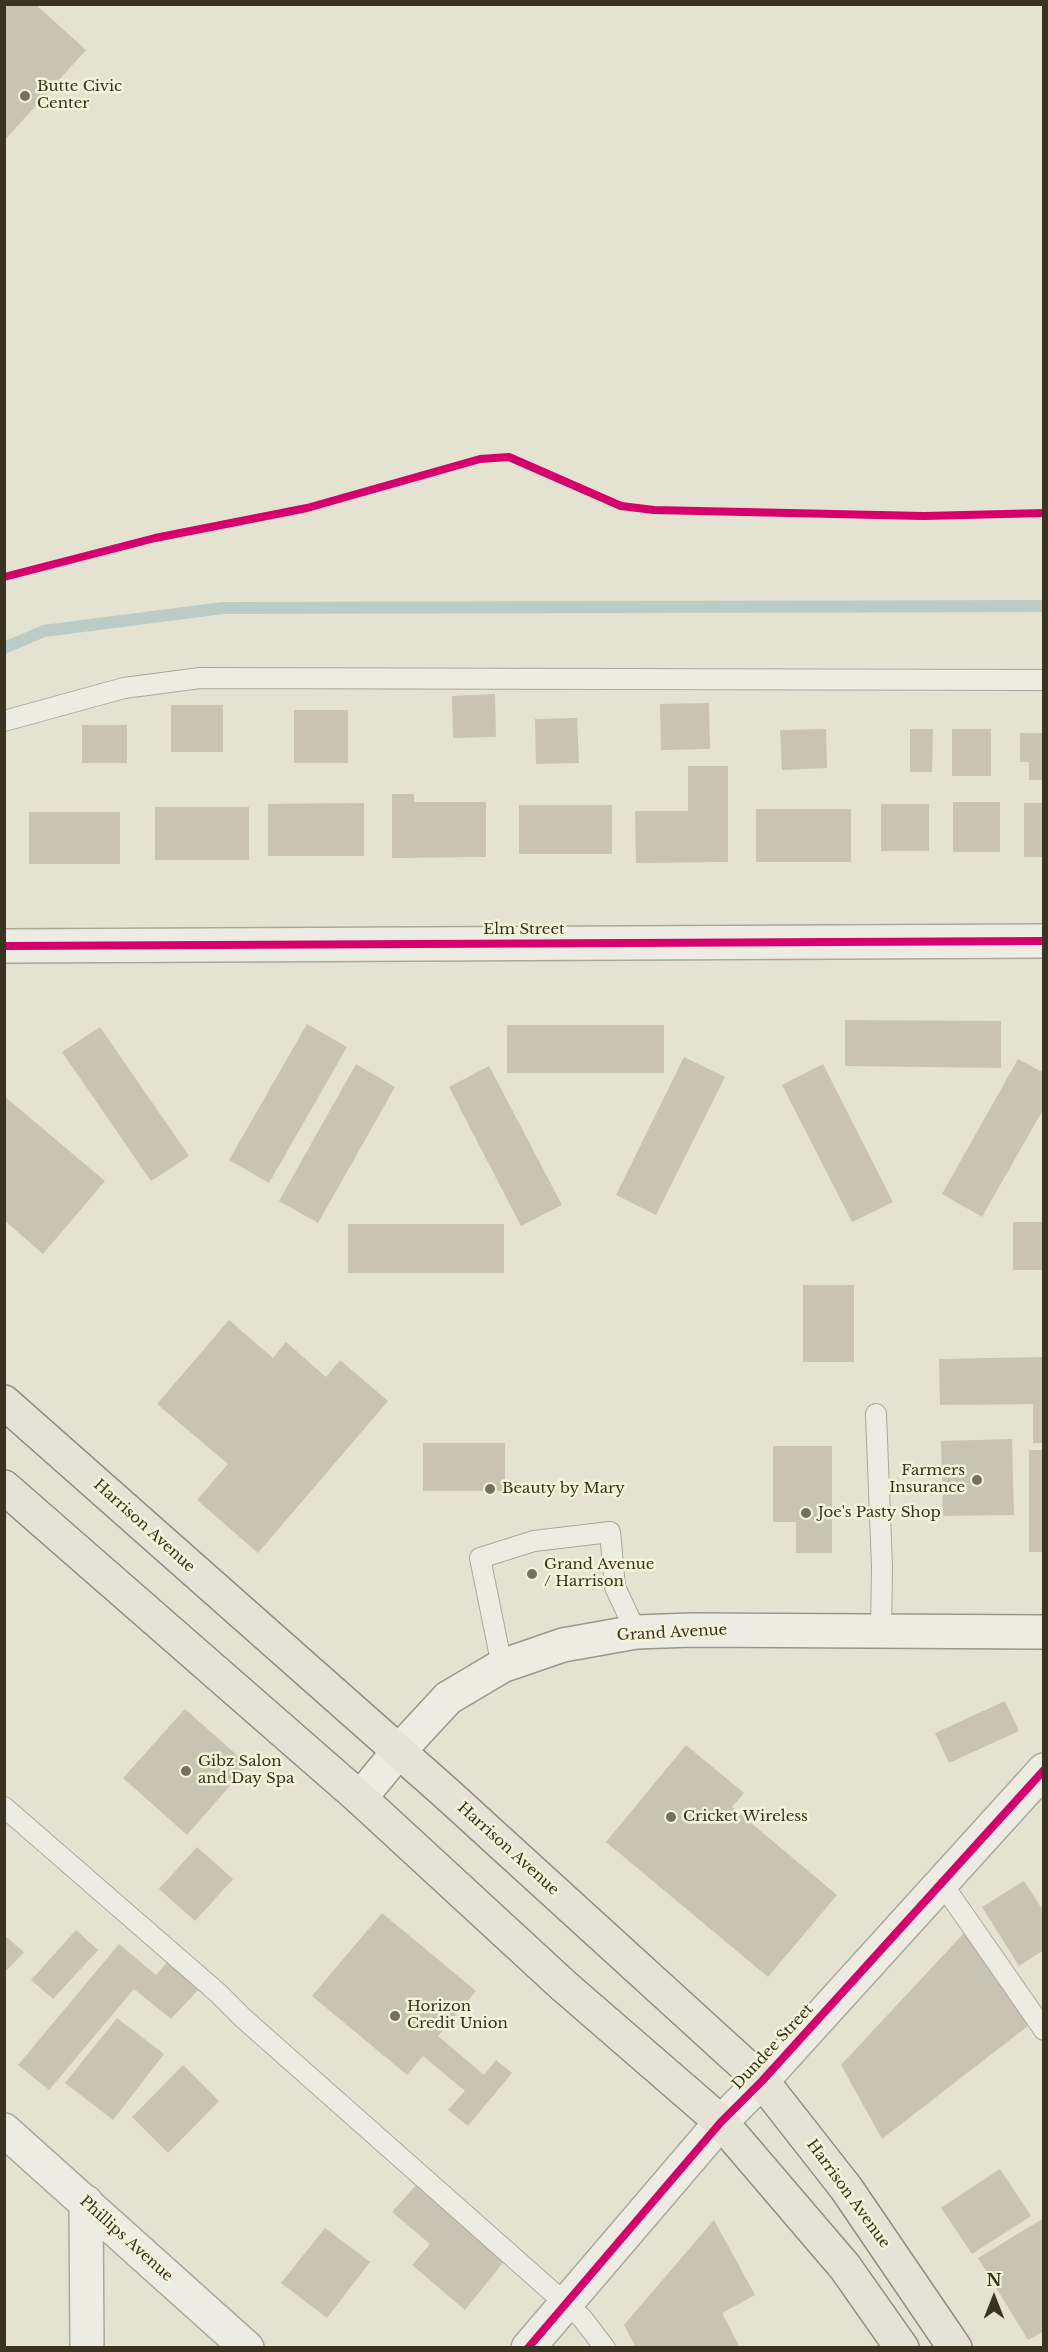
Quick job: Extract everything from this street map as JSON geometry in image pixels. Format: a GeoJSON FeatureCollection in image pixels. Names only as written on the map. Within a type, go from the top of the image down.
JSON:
{"type":"FeatureCollection","features":[{"type":"Feature","properties":{"kind":"main road","name":"Harrison Avenue"},"geometry":{"type":"LineString","coordinates":[[4,1402],[398,1752],[762,2081],[846,2188],[954,2348]]}},
{"type":"Feature","properties":{"kind":"main road"},"geometry":{"type":"LineString","coordinates":[[4,1487],[360,1798],[564,1986],[721,2122],[844,2267],[902,2348]]}},
{"type":"Feature","properties":{"kind":"street","name":"Elm Street"},"geometry":{"type":"LineString","coordinates":[[4,946],[1044,941]]}},
{"type":"Feature","properties":{"kind":"street","name":"Grand Avenue"},"geometry":{"type":"LineString","coordinates":[[360,1798],[398,1752],[448,1698],[502,1666],[563,1645],[636,1632],[692,1630],[1044,1632]]}},
{"type":"Feature","properties":{"kind":"street","name":"Dundee Street"},"geometry":{"type":"LineString","coordinates":[[528,2348],[721,2122],[762,2081],[1044,1770]]}},
{"type":"Feature","properties":{"kind":"street","name":"Phillips Avenue"},"geometry":{"type":"LineString","coordinates":[[11,2142],[86,2202],[247,2348]]}},
{"type":"Feature","properties":{"kind":"street"},"geometry":{"type":"LineString","coordinates":[[86,2202],[87,2348]]}},
{"type":"Feature","properties":{"kind":"lane"},"geometry":{"type":"LineString","coordinates":[[4,721],[124,688],[200,678],[1044,680]]}},
{"type":"Feature","properties":{"kind":"lane"},"geometry":{"type":"LineString","coordinates":[[876,1414],[882,1567],[881,1632]]}},
{"type":"Feature","properties":{"kind":"lane"},"geometry":{"type":"LineString","coordinates":[[502,1666],[480,1558],[534,1541],[610,1532],[615,1587],[636,1632]]}},
{"type":"Feature","properties":{"kind":"lane"},"geometry":{"type":"LineString","coordinates":[[4,1807],[218,1993],[243,2018],[582,2318],[605,2348]]}},
{"type":"Feature","properties":{"kind":"lane"},"geometry":{"type":"LineString","coordinates":[[941,1882],[1044,2030]]}},
{"type":"Feature","properties":{"kind":"building","name":"Butte Civic Center"},"geometry":{"type":"Polygon","coordinates":[[[4,4],[35,4],[86,50],[4,141],[4,4]]]}},
{"type":"Feature","properties":{"kind":"building"},"geometry":{"type":"Polygon","coordinates":[[[495,694],[496,737],[453,738],[452,696],[495,694]]]}},
{"type":"Feature","properties":{"kind":"building"},"geometry":{"type":"Polygon","coordinates":[[[709,703],[710,749],[661,750],[660,704],[709,703]]]}},
{"type":"Feature","properties":{"kind":"building"},"geometry":{"type":"Polygon","coordinates":[[[171,705],[223,705],[223,752],[171,752],[171,705]]]}},
{"type":"Feature","properties":{"kind":"building"},"geometry":{"type":"Polygon","coordinates":[[[294,710],[348,710],[348,763],[294,763],[294,710]]]}},
{"type":"Feature","properties":{"kind":"building"},"geometry":{"type":"Polygon","coordinates":[[[577,718],[579,763],[536,764],[535,719],[577,718]]]}},
{"type":"Feature","properties":{"kind":"building"},"geometry":{"type":"Polygon","coordinates":[[[82,725],[127,725],[127,763],[82,763],[82,725]]]}},
{"type":"Feature","properties":{"kind":"building"},"geometry":{"type":"Polygon","coordinates":[[[826,729],[827,768],[782,770],[780,730],[826,729]]]}},
{"type":"Feature","properties":{"kind":"building"},"geometry":{"type":"Polygon","coordinates":[[[910,729],[933,729],[932,772],[910,772],[910,729]]]}},
{"type":"Feature","properties":{"kind":"building"},"geometry":{"type":"Polygon","coordinates":[[[952,729],[991,729],[991,776],[952,776],[952,729]]]}},
{"type":"Feature","properties":{"kind":"building"},"geometry":{"type":"Polygon","coordinates":[[[1020,733],[1044,733],[1044,780],[1029,780],[1029,762],[1020,762],[1020,733]]]}},
{"type":"Feature","properties":{"kind":"building"},"geometry":{"type":"Polygon","coordinates":[[[688,766],[728,766],[728,862],[636,863],[635,811],[688,811],[688,766]]]}},
{"type":"Feature","properties":{"kind":"building"},"geometry":{"type":"Polygon","coordinates":[[[392,794],[414,794],[414,802],[486,802],[486,857],[392,858],[392,794]]]}},
{"type":"Feature","properties":{"kind":"building"},"geometry":{"type":"Polygon","coordinates":[[[953,802],[1000,802],[1000,852],[953,852],[953,802]]]}},
{"type":"Feature","properties":{"kind":"building"},"geometry":{"type":"Polygon","coordinates":[[[364,803],[364,856],[268,856],[268,804],[364,803]]]}},
{"type":"Feature","properties":{"kind":"building"},"geometry":{"type":"Polygon","coordinates":[[[1024,803],[1044,803],[1044,857],[1024,857],[1024,803]]]}},
{"type":"Feature","properties":{"kind":"building"},"geometry":{"type":"Polygon","coordinates":[[[881,804],[929,804],[929,851],[881,851],[881,804]]]}},
{"type":"Feature","properties":{"kind":"building"},"geometry":{"type":"Polygon","coordinates":[[[519,805],[612,805],[612,854],[519,854],[519,805]]]}},
{"type":"Feature","properties":{"kind":"building"},"geometry":{"type":"Polygon","coordinates":[[[155,807],[249,807],[249,860],[155,860],[155,807]]]}},
{"type":"Feature","properties":{"kind":"building"},"geometry":{"type":"Polygon","coordinates":[[[756,809],[851,809],[851,862],[756,862],[756,809]]]}},
{"type":"Feature","properties":{"kind":"building"},"geometry":{"type":"Polygon","coordinates":[[[29,812],[120,812],[120,864],[29,864],[29,812]]]}},
{"type":"Feature","properties":{"kind":"building"},"geometry":{"type":"Polygon","coordinates":[[[845,1020],[1001,1021],[1001,1068],[845,1066],[845,1020]]]}},
{"type":"Feature","properties":{"kind":"building"},"geometry":{"type":"Polygon","coordinates":[[[307,1024],[347,1047],[269,1183],[229,1160],[307,1024]]]}},
{"type":"Feature","properties":{"kind":"building"},"geometry":{"type":"Polygon","coordinates":[[[507,1025],[664,1025],[664,1073],[507,1073],[507,1025]]]}},
{"type":"Feature","properties":{"kind":"building"},"geometry":{"type":"Polygon","coordinates":[[[100,1027],[189,1156],[151,1181],[62,1052],[100,1027]]]}},
{"type":"Feature","properties":{"kind":"building"},"geometry":{"type":"Polygon","coordinates":[[[684,1057],[725,1077],[656,1215],[616,1195],[684,1057]]]}},
{"type":"Feature","properties":{"kind":"building"},"geometry":{"type":"Polygon","coordinates":[[[1018,1059],[1044,1073],[1044,1108],[982,1217],[942,1194],[1018,1059]]]}},
{"type":"Feature","properties":{"kind":"building"},"geometry":{"type":"Polygon","coordinates":[[[356,1064],[395,1087],[318,1223],[279,1201],[356,1064]]]}},
{"type":"Feature","properties":{"kind":"building"},"geometry":{"type":"Polygon","coordinates":[[[823,1064],[893,1202],[852,1222],[782,1085],[823,1064]]]}},
{"type":"Feature","properties":{"kind":"building"},"geometry":{"type":"Polygon","coordinates":[[[489,1066],[562,1205],[521,1226],[449,1087],[489,1066]]]}},
{"type":"Feature","properties":{"kind":"building"},"geometry":{"type":"Polygon","coordinates":[[[4,1096],[105,1181],[43,1254],[4,1220],[4,1096]]]}},
{"type":"Feature","properties":{"kind":"building"},"geometry":{"type":"Polygon","coordinates":[[[1013,1222],[1044,1222],[1044,1270],[1013,1270],[1013,1222]]]}},
{"type":"Feature","properties":{"kind":"building"},"geometry":{"type":"Polygon","coordinates":[[[348,1224],[504,1224],[504,1273],[348,1273],[348,1224]]]}},
{"type":"Feature","properties":{"kind":"building"},"geometry":{"type":"Polygon","coordinates":[[[803,1285],[854,1285],[854,1362],[803,1362],[803,1285]]]}},
{"type":"Feature","properties":{"kind":"building"},"geometry":{"type":"Polygon","coordinates":[[[229,1320],[273,1358],[286,1342],[326,1377],[340,1360],[388,1401],[258,1553],[197,1500],[228,1464],[157,1404],[229,1320]]]}},
{"type":"Feature","properties":{"kind":"building"},"geometry":{"type":"Polygon","coordinates":[[[1044,1357],[1044,1443],[1033,1443],[1033,1404],[940,1405],[939,1359],[1044,1357]]]}},
{"type":"Feature","properties":{"kind":"building"},"geometry":{"type":"Polygon","coordinates":[[[1012,1439],[1014,1515],[943,1516],[941,1441],[1012,1439]]]}},
{"type":"Feature","properties":{"kind":"building"},"geometry":{"type":"Polygon","coordinates":[[[423,1443],[505,1443],[505,1491],[423,1491],[423,1443]]]}},
{"type":"Feature","properties":{"kind":"building"},"geometry":{"type":"Polygon","coordinates":[[[773,1446],[832,1446],[832,1553],[796,1553],[796,1522],[773,1522],[773,1446]]]}},
{"type":"Feature","properties":{"kind":"building"},"geometry":{"type":"Polygon","coordinates":[[[1029,1450],[1044,1450],[1044,1552],[1029,1552],[1029,1450]]]}},
{"type":"Feature","properties":{"kind":"building"},"geometry":{"type":"Polygon","coordinates":[[[1005,1701],[1019,1731],[949,1763],[935,1733],[1005,1701]]]}},
{"type":"Feature","properties":{"kind":"building","name":"Gibz Salon and Day Spa"},"geometry":{"type":"Polygon","coordinates":[[[185,1709],[248,1765],[187,1835],[123,1778],[185,1709]]]}},
{"type":"Feature","properties":{"kind":"building"},"geometry":{"type":"Polygon","coordinates":[[[686,1745],[744,1793],[732,1807],[837,1895],[768,1977],[606,1842],[686,1745]]]}},
{"type":"Feature","properties":{"kind":"building"},"geometry":{"type":"Polygon","coordinates":[[[197,1847],[233,1879],[195,1921],[159,1889],[197,1847]]]}},
{"type":"Feature","properties":{"kind":"building"},"geometry":{"type":"Polygon","coordinates":[[[1024,1881],[1044,1912],[1044,1950],[1019,1966],[982,1907],[1024,1881]]]}},
{"type":"Feature","properties":{"kind":"building","name":"Horizon Credit Union"},"geometry":{"type":"Polygon","coordinates":[[[382,1913],[476,1991],[438,2036],[484,2075],[496,2060],[512,2073],[468,2126],[448,2110],[465,2091],[423,2056],[407,2075],[312,1996],[382,1913]]]}},
{"type":"Feature","properties":{"kind":"building"},"geometry":{"type":"Polygon","coordinates":[[[76,1930],[98,1950],[53,1999],[31,1980],[76,1930]]]}},
{"type":"Feature","properties":{"kind":"building"},"geometry":{"type":"Polygon","coordinates":[[[964,1933],[1033,2022],[882,2139],[841,2065],[964,1933]]]}},
{"type":"Feature","properties":{"kind":"building"},"geometry":{"type":"Polygon","coordinates":[[[4,1935],[24,1952],[4,1973],[4,1935]]]}},
{"type":"Feature","properties":{"kind":"building"},"geometry":{"type":"Polygon","coordinates":[[[119,1944],[156,1975],[169,1960],[201,1987],[171,2019],[134,1989],[49,2090],[18,2065],[119,1944]]]}},
{"type":"Feature","properties":{"kind":"building"},"geometry":{"type":"Polygon","coordinates":[[[117,2018],[164,2054],[113,2120],[65,2083],[117,2018]]]}},
{"type":"Feature","properties":{"kind":"building"},"geometry":{"type":"Polygon","coordinates":[[[183,2065],[219,2101],[168,2153],[132,2117],[183,2065]]]}},
{"type":"Feature","properties":{"kind":"building"},"geometry":{"type":"Polygon","coordinates":[[[1000,2169],[1031,2216],[972,2254],[941,2208],[1000,2169]]]}},
{"type":"Feature","properties":{"kind":"building"},"geometry":{"type":"Polygon","coordinates":[[[416,2185],[506,2259],[465,2310],[412,2265],[430,2244],[392,2212],[416,2185]]]}},
{"type":"Feature","properties":{"kind":"building"},"geometry":{"type":"Polygon","coordinates":[[[1044,2218],[1044,2331],[1028,2340],[978,2258],[1044,2218]]]}},
{"type":"Feature","properties":{"kind":"building"},"geometry":{"type":"Polygon","coordinates":[[[714,2220],[755,2295],[722,2313],[740,2348],[636,2348],[624,2325],[714,2220]]]}},
{"type":"Feature","properties":{"kind":"building"},"geometry":{"type":"Polygon","coordinates":[[[325,2228],[370,2262],[327,2318],[281,2283],[325,2228]]]}},
{"type":"Feature","properties":{"kind":"waterway"},"geometry":{"type":"LineString","coordinates":[[4,648],[44,631],[223,608],[1044,606]]}},
{"type":"Feature","properties":{"kind":"cycle path"},"geometry":{"type":"LineString","coordinates":[[4,577],[155,538],[307,508],[480,459],[509,457],[621,506],[654,510],[924,516],[1044,513]]}},
{"type":"Feature","properties":{"kind":"cycle path"},"geometry":{"type":"LineString","coordinates":[[4,946],[1044,941]]}},
{"type":"Feature","properties":{"kind":"cycle path"},"geometry":{"type":"LineString","coordinates":[[528,2348],[721,2122],[762,2081],[1044,1770]]}},
{"type":"Feature","properties":{"kind":"place","name":"Butte Civic Center"},"geometry":{"type":"Point","coordinates":[25,96]}},
{"type":"Feature","properties":{"kind":"place","name":"Farmers Insurance"},"geometry":{"type":"Point","coordinates":[977,1480]}},
{"type":"Feature","properties":{"kind":"place","name":"Beauty by Mary"},"geometry":{"type":"Point","coordinates":[490,1489]}},
{"type":"Feature","properties":{"kind":"place","name":"Joe's Pasty Shop"},"geometry":{"type":"Point","coordinates":[806,1513]}},
{"type":"Feature","properties":{"kind":"place","name":"Grand Avenue / Harrison"},"geometry":{"type":"Point","coordinates":[532,1574]}},
{"type":"Feature","properties":{"kind":"place","name":"Gibz Salon and Day Spa"},"geometry":{"type":"Point","coordinates":[186,1771]}},
{"type":"Feature","properties":{"kind":"place","name":"Cricket Wireless"},"geometry":{"type":"Point","coordinates":[671,1817]}},
{"type":"Feature","properties":{"kind":"place","name":"Horizon Credit Union"},"geometry":{"type":"Point","coordinates":[395,2016]}}]}
